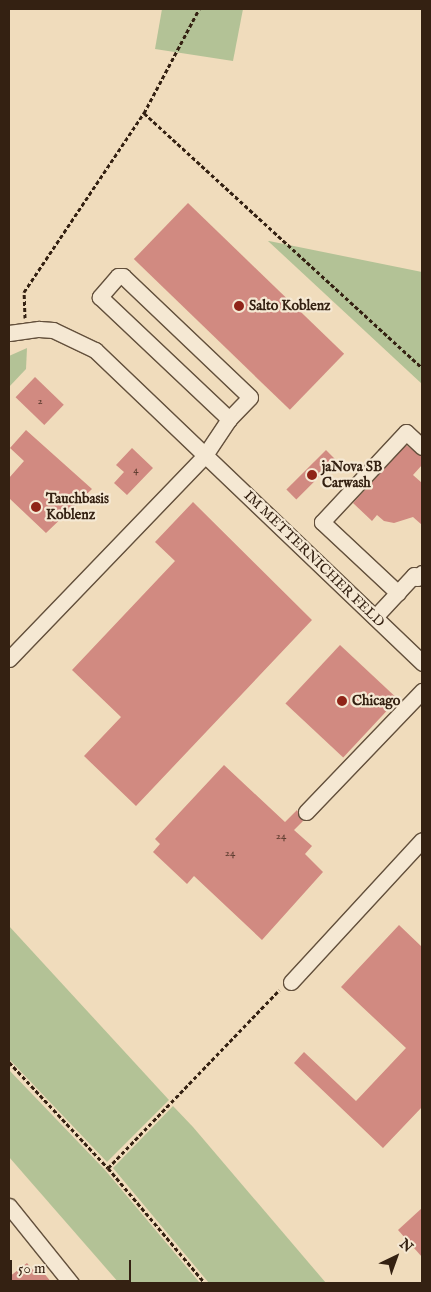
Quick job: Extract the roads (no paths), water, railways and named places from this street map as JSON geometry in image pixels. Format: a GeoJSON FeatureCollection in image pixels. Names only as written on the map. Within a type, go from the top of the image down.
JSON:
{"type":"FeatureCollection","features":[{"type":"Feature","properties":{"kind":"street"},"geometry":{"type":"LineString","coordinates":[[9,659],[205,455],[229,419],[249,394],[123,276],[118,276],[100,298],[229,419]]}},
{"type":"Feature","properties":{"kind":"street","name":"IM METTERNICHER FELD"},"geometry":{"type":"LineString","coordinates":[[9,333],[25,330],[53,330],[95,350],[422,663]]}},
{"type":"Feature","properties":{"kind":"street"},"geometry":{"type":"LineString","coordinates":[[398,593],[322,522],[406,432],[422,447]]}},
{"type":"Feature","properties":{"kind":"street"},"geometry":{"type":"LineString","coordinates":[[375,617],[414,575],[418,578],[422,573]]}},
{"type":"Feature","properties":{"kind":"street"},"geometry":{"type":"LineString","coordinates":[[306,812],[422,691]]}},
{"type":"Feature","properties":{"kind":"street"},"geometry":{"type":"LineString","coordinates":[[291,982],[422,840]]}},
{"type":"Feature","properties":{"kind":"street"},"geometry":{"type":"LineString","coordinates":[[9,1206],[71,1283]]}},
{"type":"Feature","properties":{"kind":"place","name":"Salto Koblenz"},"geometry":{"type":"Point","coordinates":[239,306]}},
{"type":"Feature","properties":{"kind":"place","name":"jaNova SB Carwash"},"geometry":{"type":"Point","coordinates":[312,475]}},
{"type":"Feature","properties":{"kind":"place","name":"Tauchbasis Koblenz"},"geometry":{"type":"Point","coordinates":[36,507]}},
{"type":"Feature","properties":{"kind":"place","name":"Chicago"},"geometry":{"type":"Point","coordinates":[342,701]}}]}
